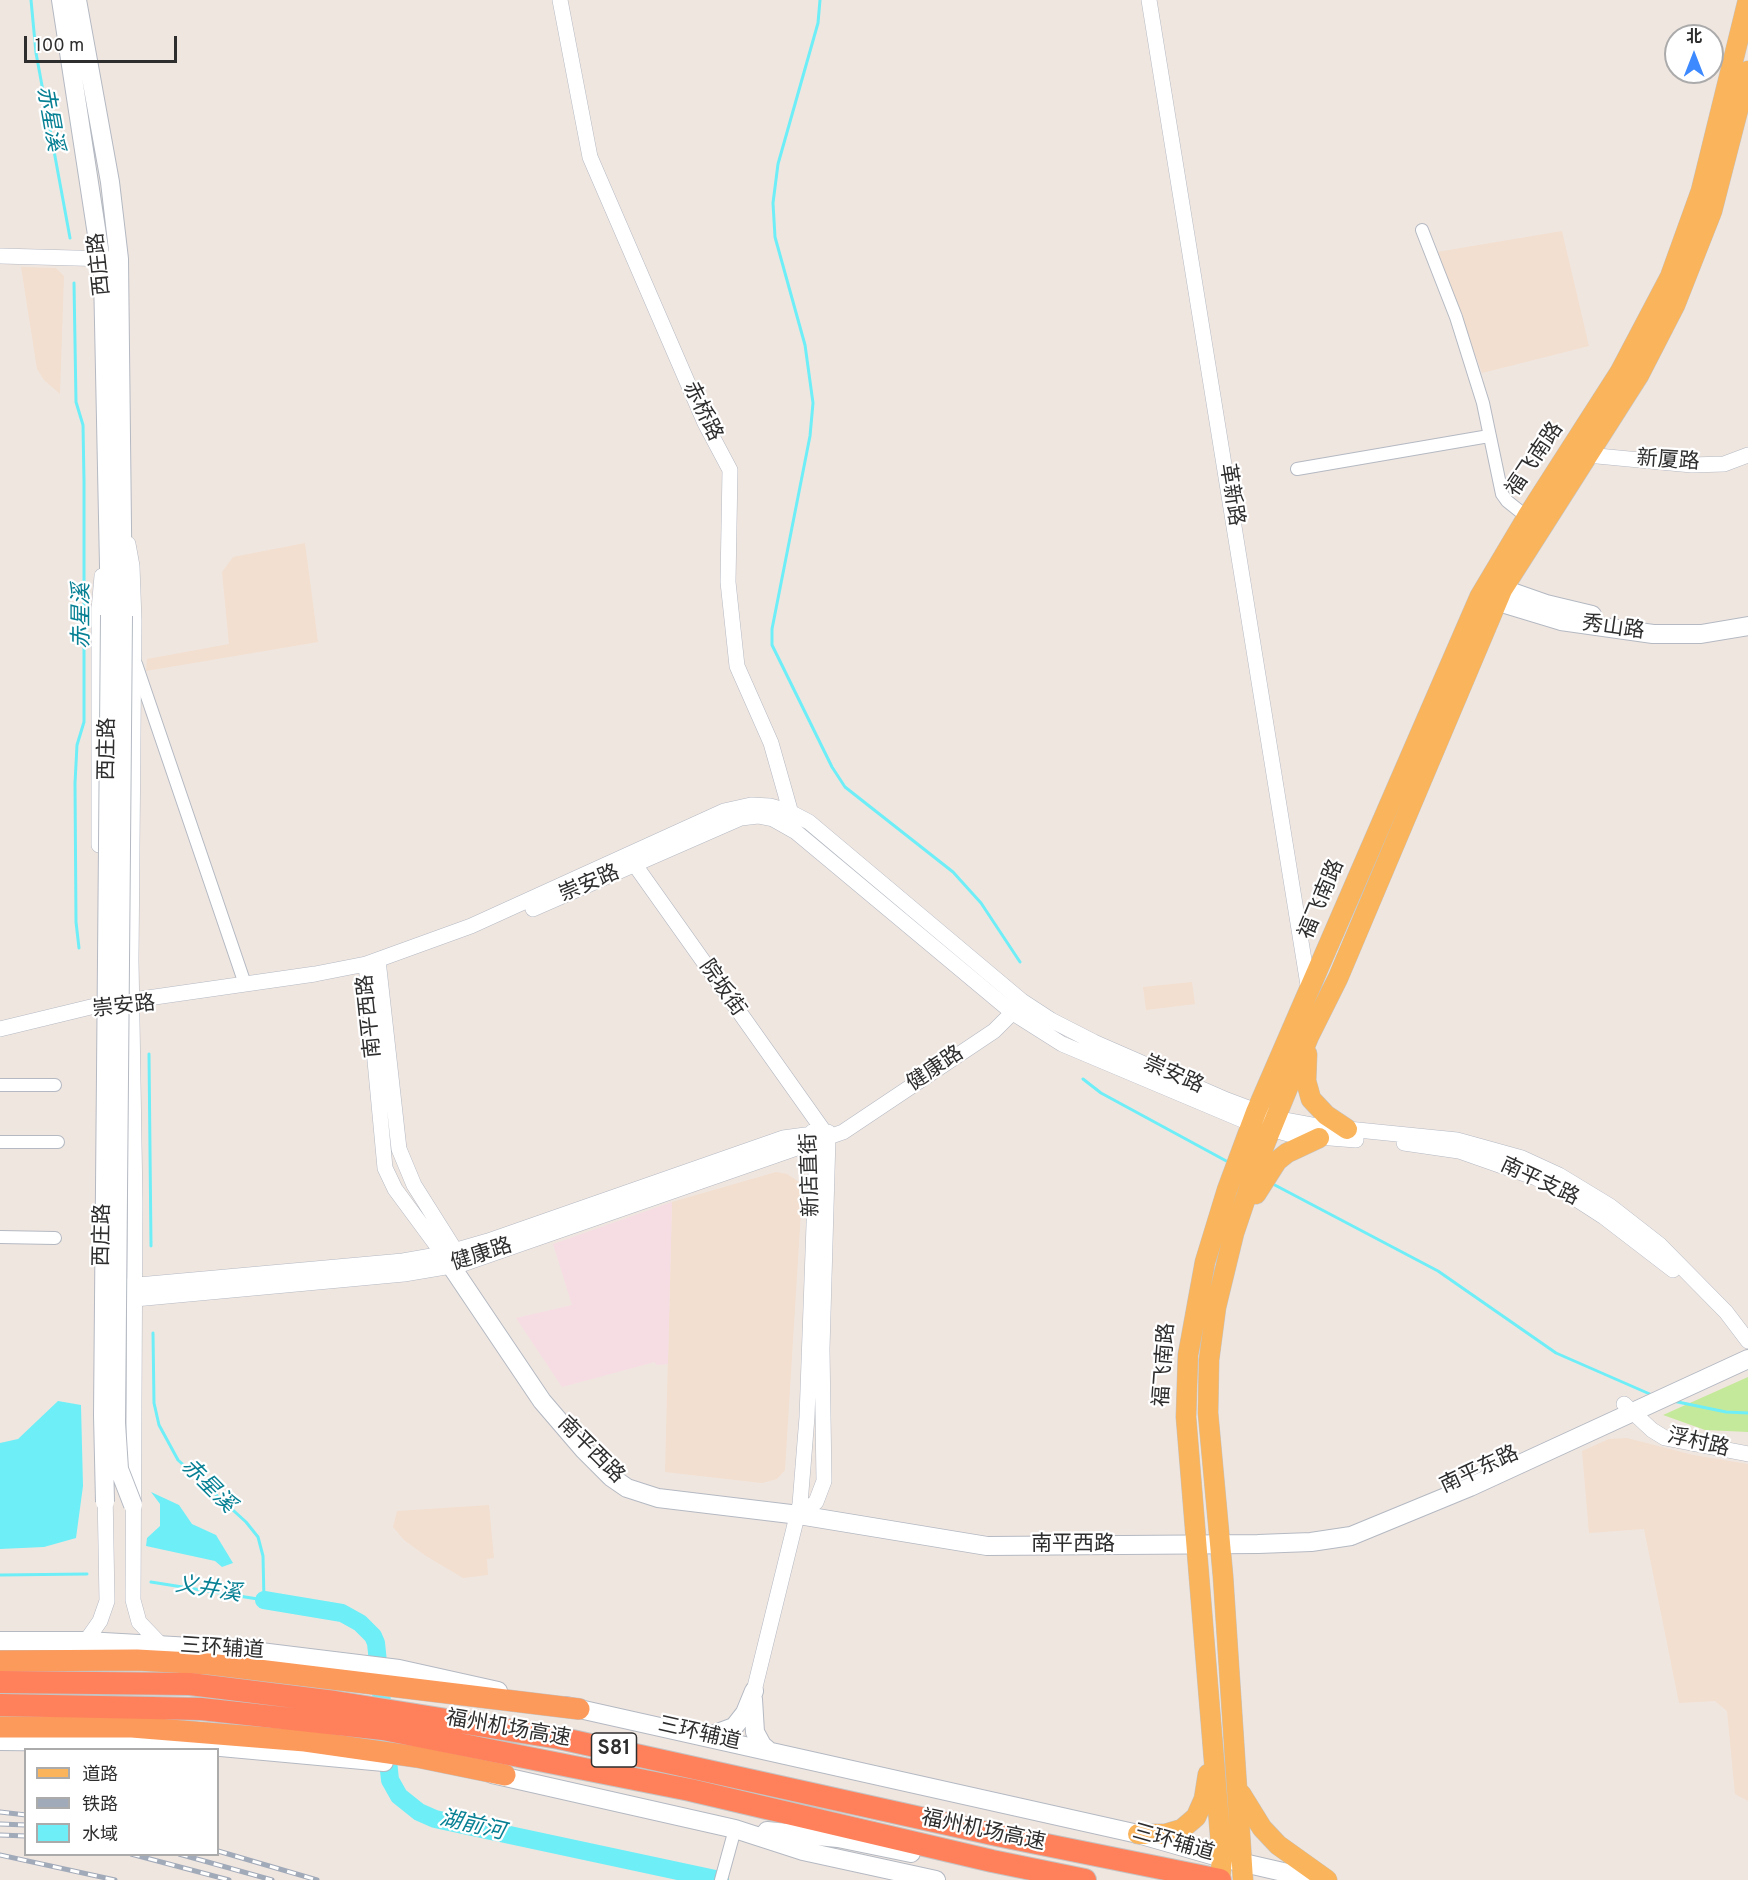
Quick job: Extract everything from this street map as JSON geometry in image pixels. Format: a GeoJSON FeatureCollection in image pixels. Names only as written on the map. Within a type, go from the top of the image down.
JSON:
{"type":"FeatureCollection","features":[{"type":"Feature","properties":{"kind":"highway"},"geometry":{"type":"LineString","coordinates":[[0,1661],[137,1660],[209,1664],[345,1680],[363,1672],[409,1689],[579,1709]]}},
{"type":"Feature","properties":{"kind":"highway","name":"福州机场高速"},"geometry":{"type":"LineString","coordinates":[[0,1682],[190,1684],[336,1702],[536,1734],[997,1835],[1221,1873]]}},
{"type":"Feature","properties":{"kind":"highway","name":"福州机场高速"},"geometry":{"type":"LineString","coordinates":[[0,1705],[201,1709],[383,1729],[690,1790],[992,1861],[1085,1880]]}},
{"type":"Feature","properties":{"kind":"highway"},"geometry":{"type":"LineString","coordinates":[[0,1727],[132,1727],[305,1741],[373,1756],[505,1775]]}},
{"type":"Feature","properties":{"kind":"main road","name":"西庄路"},"geometry":{"type":"LineString","coordinates":[[61,0],[110,259]]}},
{"type":"Feature","properties":{"kind":"main road","name":"西庄路"},"geometry":{"type":"LineString","coordinates":[[76,0],[110,182],[117,616],[102,1415],[105,1502]]}},
{"type":"Feature","properties":{"kind":"main road","name":"福飞南路"},"geometry":{"type":"LineString","coordinates":[[1259,1157],[1254,1118],[1309,991],[1527,517],[1620,372],[1670,277],[1701,191],[1748,0]]}},
{"type":"Feature","properties":{"kind":"main road","name":"福飞南路"},"geometry":{"type":"LineString","coordinates":[[1221,1873],[1186,1417],[1188,1355],[1204,1262],[1241,1196],[1309,1036],[1338,978],[1492,593],[1639,375],[1685,284],[1720,183],[1748,71]]}},
{"type":"Feature","properties":{"kind":"main road","name":"秀山路"},"geometry":{"type":"LineString","coordinates":[[1492,593],[1560,608],[1642,622],[1693,623],[1748,614]]}},
{"type":"Feature","properties":{"kind":"main road","name":"秀山路"},"geometry":{"type":"LineString","coordinates":[[1492,593],[1561,621],[1653,634],[1701,634],[1748,626]]}},
{"type":"Feature","properties":{"kind":"main road"},"geometry":{"type":"LineString","coordinates":[[117,616],[116,1423],[119,1469],[133,1505]]}},
{"type":"Feature","properties":{"kind":"main road"},"geometry":{"type":"LineString","coordinates":[[1309,1036],[1306,1072],[1311,1099],[1326,1115],[1347,1129]]}},
{"type":"Feature","properties":{"kind":"main road"},"geometry":{"type":"LineString","coordinates":[[1259,1157],[1287,1153],[1319,1138]]}},
{"type":"Feature","properties":{"kind":"main road","name":"福飞南路"},"geometry":{"type":"LineString","coordinates":[[1241,1196],[1218,1298],[1209,1360],[1209,1448],[1220,1539],[1243,1871]]}},
{"type":"Feature","properties":{"kind":"main road","name":"南平西路"},"geometry":{"type":"LineString","coordinates":[[453,1259],[531,1387],[584,1450],[619,1483],[636,1492],[658,1498],[803,1508],[1004,1535],[1197,1540]]}},
{"type":"Feature","properties":{"kind":"main road","name":"南平东路"},"geometry":{"type":"LineString","coordinates":[[1197,1540],[1311,1542],[1360,1533],[1470,1486],[1747,1351]]}},
{"type":"Feature","properties":{"kind":"main road","name":"三环辅道"},"geometry":{"type":"LineString","coordinates":[[0,1641],[86,1641],[244,1650],[363,1672],[399,1669],[1138,1834],[1221,1873],[1243,1871],[1318,1880]]}},
{"type":"Feature","properties":{"kind":"main road"},"geometry":{"type":"LineString","coordinates":[[707,1737],[734,1727],[745,1713],[754,1691]]}},
{"type":"Feature","properties":{"kind":"main road"},"geometry":{"type":"LineString","coordinates":[[754,1691],[752,1714],[755,1732],[762,1745],[769,1751]]}},
{"type":"Feature","properties":{"kind":"main road"},"geometry":{"type":"LineString","coordinates":[[1138,1834],[1165,1834],[1182,1829],[1196,1817],[1204,1799],[1208,1774],[1210,1724]]}},
{"type":"Feature","properties":{"kind":"main road"},"geometry":{"type":"LineString","coordinates":[[0,1741],[177,1743],[373,1756]]}},
{"type":"Feature","properties":{"kind":"main road"},"geometry":{"type":"LineString","coordinates":[[505,1775],[735,1829],[803,1851],[936,1880]]}},
{"type":"Feature","properties":{"kind":"main road"},"geometry":{"type":"LineString","coordinates":[[1238,1788],[1262,1828],[1278,1845],[1327,1880]]}},
{"type":"Feature","properties":{"kind":"main road"},"geometry":{"type":"LineString","coordinates":[[735,1829],[838,1838],[1035,1880]]}},
{"type":"Feature","properties":{"kind":"street","name":"赤桥路"},"geometry":{"type":"LineString","coordinates":[[560,0],[590,157],[705,423],[730,470],[728,582],[737,666],[771,743],[796,832]]}},
{"type":"Feature","properties":{"kind":"street","name":"革新路"},"geometry":{"type":"LineString","coordinates":[[1149,0],[1309,991]]}},
{"type":"Feature","properties":{"kind":"street"},"geometry":{"type":"LineString","coordinates":[[1422,230],[1456,317],[1483,403],[1502,494],[1527,517]]}},
{"type":"Feature","properties":{"kind":"street"},"geometry":{"type":"LineString","coordinates":[[0,256],[110,259]]}},
{"type":"Feature","properties":{"kind":"street"},"geometry":{"type":"LineString","coordinates":[[1297,469],[1489,436]]}},
{"type":"Feature","properties":{"kind":"street","name":"新厦路"},"geometry":{"type":"LineString","coordinates":[[1587,455],[1692,465],[1724,464],[1748,455]]}},
{"type":"Feature","properties":{"kind":"street"},"geometry":{"type":"LineString","coordinates":[[115,518],[132,566],[134,657],[133,1589],[134,1607],[139,1622],[160,1645]]}},
{"type":"Feature","properties":{"kind":"street"},"geometry":{"type":"LineString","coordinates":[[86,1641],[105,1613],[107,1586],[99,1008],[99,609],[115,518]]}},
{"type":"Feature","properties":{"kind":"street"},"geometry":{"type":"LineString","coordinates":[[134,657],[245,984]]}},
{"type":"Feature","properties":{"kind":"street","name":"崇安路"},"geometry":{"type":"LineString","coordinates":[[132,1003],[245,984],[372,967],[471,926],[724,811],[761,805],[791,812],[809,822],[1018,1007],[1039,1031],[1085,1055],[1273,1124]]}},
{"type":"Feature","properties":{"kind":"street","name":"崇安路"},"geometry":{"type":"LineString","coordinates":[[0,1029],[99,1008],[372,967],[452,944],[741,818],[767,817],[796,832],[1018,1007],[1254,1118]]}},
{"type":"Feature","properties":{"kind":"street","name":"院坂街"},"geometry":{"type":"LineString","coordinates":[[635,865],[808,1112]]}},
{"type":"Feature","properties":{"kind":"street","name":"南平西路"},"geometry":{"type":"LineString","coordinates":[[372,967],[385,1168],[395,1189],[453,1259]]}},
{"type":"Feature","properties":{"kind":"street","name":"健康路"},"geometry":{"type":"LineString","coordinates":[[103,1294],[403,1261],[453,1259],[820,1136],[843,1132],[994,1031],[1018,1007]]}},
{"type":"Feature","properties":{"kind":"street"},"geometry":{"type":"LineString","coordinates":[[0,1085],[55,1085]]}},
{"type":"Feature","properties":{"kind":"street","name":"新店直街"},"geometry":{"type":"LineString","coordinates":[[803,1508],[822,1490],[824,1481],[820,1136],[808,1112]]}},
{"type":"Feature","properties":{"kind":"street","name":"南平支路"},"geometry":{"type":"LineString","coordinates":[[1273,1124],[1432,1136],[1473,1143],[1522,1158],[1559,1175],[1610,1206],[1660,1245],[1726,1312],[1747,1351]]}},
{"type":"Feature","properties":{"kind":"street","name":"南平支路"},"geometry":{"type":"LineString","coordinates":[[1273,1124],[1319,1138],[1410,1143],[1459,1151],[1507,1166],[1555,1187],[1604,1217],[1669,1267],[1719,1316],[1747,1351]]}},
{"type":"Feature","properties":{"kind":"street","name":"新店直街"},"geometry":{"type":"LineString","coordinates":[[754,1691],[803,1508],[816,1170],[820,1136]]}},
{"type":"Feature","properties":{"kind":"street"},"geometry":{"type":"LineString","coordinates":[[0,1142],[58,1142]]}},
{"type":"Feature","properties":{"kind":"street"},"geometry":{"type":"LineString","coordinates":[[0,1238],[55,1238]]}},
{"type":"Feature","properties":{"kind":"street","name":"浮村路"},"geometry":{"type":"LineString","coordinates":[[1633,1405],[1665,1438],[1748,1454]]}},
{"type":"Feature","properties":{"kind":"street"},"geometry":{"type":"LineString","coordinates":[[721,1880],[735,1829]]}},
{"type":"Feature","properties":{"kind":"shaded area"},"geometry":{"type":"Polygon","coordinates":[[[1562,231],[1589,346],[1482,373],[1437,252],[1562,231]]]}},
{"type":"Feature","properties":{"kind":"shaded area"},"geometry":{"type":"Polygon","coordinates":[[[21,267],[56,268],[64,276],[60,394],[44,380],[37,369],[21,267]]]}},
{"type":"Feature","properties":{"kind":"shaded area"},"geometry":{"type":"Polygon","coordinates":[[[305,543],[318,642],[146,671],[147,659],[229,644],[222,572],[233,557],[305,543]]]}},
{"type":"Feature","properties":{"kind":"shaded area"},"geometry":{"type":"Polygon","coordinates":[[[1192,982],[1195,1004],[1146,1010],[1143,987],[1192,982]]]}},
{"type":"Feature","properties":{"kind":"shaded area"},"geometry":{"type":"Polygon","coordinates":[[[776,1172],[787,1174],[799,1182],[802,1195],[785,1470],[777,1479],[762,1483],[665,1472],[672,1202],[776,1172]]]}},
{"type":"Feature","properties":{"kind":"shaded area"},"geometry":{"type":"Polygon","coordinates":[[[672,1202],[668,1364],[656,1365],[655,1362],[562,1387],[516,1318],[572,1305],[553,1244],[672,1202]]]}},
{"type":"Feature","properties":{"kind":"shaded area"},"geometry":{"type":"Polygon","coordinates":[[[1627,1438],[1693,1455],[1748,1464],[1748,1801],[1735,1794],[1727,1711],[1715,1701],[1679,1703],[1644,1529],[1589,1533],[1582,1451],[1609,1439],[1627,1438]]]}},
{"type":"Feature","properties":{"kind":"shaded area"},"geometry":{"type":"Polygon","coordinates":[[[489,1505],[494,1558],[487,1559],[488,1575],[463,1578],[404,1540],[393,1527],[397,1511],[489,1505]]]}},
{"type":"Feature","properties":{"kind":"green space"},"geometry":{"type":"Polygon","coordinates":[[[1748,1377],[1748,1432],[1705,1430],[1663,1415],[1748,1377]]]}},
{"type":"Feature","properties":{"kind":"water"},"geometry":{"type":"Polygon","coordinates":[[[58,1401],[81,1405],[83,1486],[76,1538],[44,1547],[0,1549],[0,1443],[18,1439],[58,1401]]]}},
{"type":"Feature","properties":{"kind":"water"},"geometry":{"type":"Polygon","coordinates":[[[151,1492],[179,1505],[192,1524],[216,1535],[233,1563],[222,1567],[215,1561],[146,1546],[147,1538],[160,1526],[160,1504],[151,1492]]]}},
{"type":"Feature","properties":{"kind":"waterway","name":"赤星溪"},"geometry":{"type":"LineString","coordinates":[[31,0],[36,53],[70,238]]}},
{"type":"Feature","properties":{"kind":"waterway"},"geometry":{"type":"LineString","coordinates":[[820,0],[818,23],[778,164],[773,203],[775,237],[805,345],[813,403],[810,436],[772,629],[772,645],[832,767],[845,787],[953,872],[981,903],[1020,962]]}},
{"type":"Feature","properties":{"kind":"waterway","name":"赤星溪"},"geometry":{"type":"LineString","coordinates":[[74,283],[76,402],[83,425],[84,481],[84,722],[77,745],[75,783],[76,922],[79,948]]}},
{"type":"Feature","properties":{"kind":"waterway","name":"赤星溪"},"geometry":{"type":"LineString","coordinates":[[149,1054],[151,1246]]}},
{"type":"Feature","properties":{"kind":"waterway"},"geometry":{"type":"LineString","coordinates":[[1083,1079],[1101,1093],[1230,1163]]}},
{"type":"Feature","properties":{"kind":"waterway"},"geometry":{"type":"LineString","coordinates":[[1271,1183],[1438,1271],[1556,1353],[1652,1395]]}},
{"type":"Feature","properties":{"kind":"waterway","name":"赤星溪"},"geometry":{"type":"LineString","coordinates":[[151,1582],[264,1600],[263,1556],[258,1537],[246,1522],[178,1460],[159,1425],[154,1403],[153,1333]]}},
{"type":"Feature","properties":{"kind":"waterway"},"geometry":{"type":"LineString","coordinates":[[1673,1401],[1726,1412],[1748,1413]]}},
{"type":"Feature","properties":{"kind":"waterway","name":"义井溪"},"geometry":{"type":"LineString","coordinates":[[0,1575],[87,1574]]}},
{"type":"Feature","properties":{"kind":"waterway","name":"湖前河"},"geometry":{"type":"LineString","coordinates":[[264,1600],[342,1613],[360,1623],[373,1636],[376,1643],[390,1780],[399,1796],[419,1812],[435,1819],[720,1880]]}},
{"type":"Feature","properties":{"kind":"railway"},"geometry":{"type":"LineString","coordinates":[[0,1812],[24,1815]]}},
{"type":"Feature","properties":{"kind":"railway"},"geometry":{"type":"LineString","coordinates":[[0,1824],[24,1825]]}},
{"type":"Feature","properties":{"kind":"railway"},"geometry":{"type":"LineString","coordinates":[[0,1835],[24,1836]]}},
{"type":"Feature","properties":{"kind":"railway"},"geometry":{"type":"LineString","coordinates":[[219,1851],[317,1880]]}},
{"type":"Feature","properties":{"kind":"railway"},"geometry":{"type":"LineString","coordinates":[[0,1855],[115,1880]]}},
{"type":"Feature","properties":{"kind":"railway"},"geometry":{"type":"LineString","coordinates":[[139,1856],[229,1880]]}},
{"type":"Feature","properties":{"kind":"railway"},"geometry":{"type":"LineString","coordinates":[[186,1856],[272,1880]]}}]}
